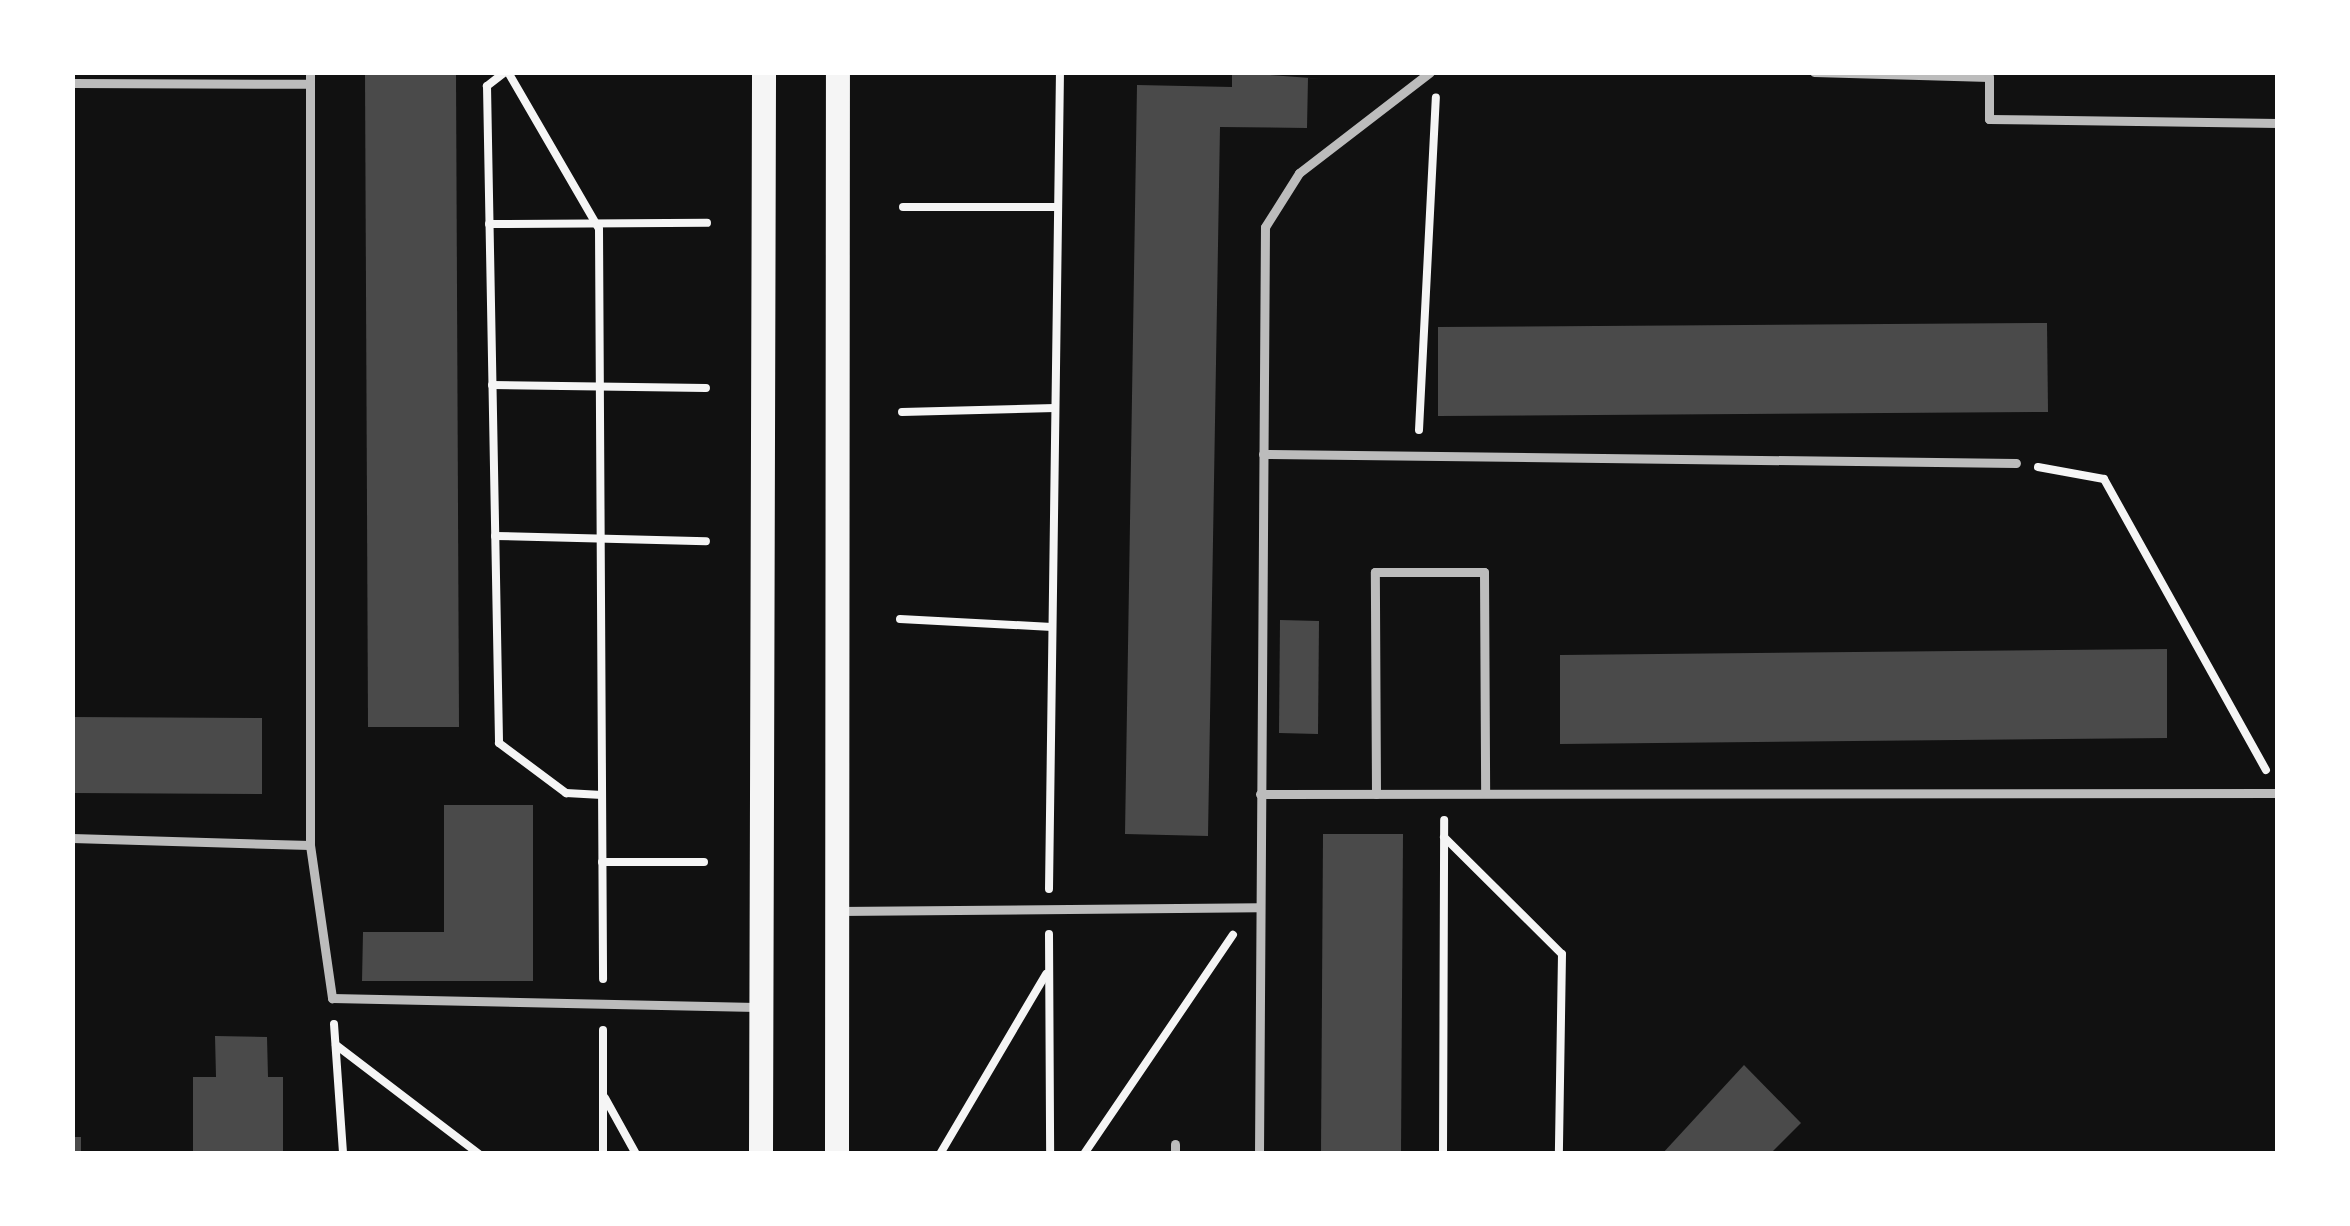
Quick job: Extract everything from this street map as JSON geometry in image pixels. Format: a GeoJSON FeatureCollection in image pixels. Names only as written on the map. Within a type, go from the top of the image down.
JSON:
{"type":"FeatureCollection","features":[{"type":"Feature","properties":{"kind":"main road"},"geometry":{"type":"LineString","coordinates":[[761,1154],[764,72]]}},
{"type":"Feature","properties":{"kind":"main road"},"geometry":{"type":"LineString","coordinates":[[837,1154],[838,72]]}},
{"type":"Feature","properties":{"kind":"lane"},"geometry":{"type":"LineString","coordinates":[[1259,1154],[1265,227],[1279,193],[1434,72]]}},
{"type":"Feature","properties":{"kind":"lane"},"geometry":{"type":"LineString","coordinates":[[1814,72],[1989,77],[1989,119],[2278,123]]}},
{"type":"Feature","properties":{"kind":"lane"},"geometry":{"type":"LineString","coordinates":[[72,83],[310,78],[310,844],[332,998],[762,1007]]}},
{"type":"Feature","properties":{"kind":"lane"},"geometry":{"type":"LineString","coordinates":[[1263,454],[2016,463]]}},
{"type":"Feature","properties":{"kind":"lane"},"geometry":{"type":"LineString","coordinates":[[1376,794],[1375,572],[1484,572],[1485,794]]}},
{"type":"Feature","properties":{"kind":"lane"},"geometry":{"type":"LineString","coordinates":[[1260,794],[2278,792]]}},
{"type":"Feature","properties":{"kind":"lane"},"geometry":{"type":"LineString","coordinates":[[72,838],[310,844]]}},
{"type":"Feature","properties":{"kind":"lane"},"geometry":{"type":"LineString","coordinates":[[837,911],[1259,907]]}},
{"type":"Feature","properties":{"kind":"path"},"geometry":{"type":"LineString","coordinates":[[602,795],[566,793],[500,743],[487,86],[506,72],[596,224],[600,386],[601,538],[602,795],[602,862],[603,1004],[603,1154]]}},
{"type":"Feature","properties":{"kind":"path"},"geometry":{"type":"LineString","coordinates":[[1050,1154],[1048,971],[1060,72]]}},
{"type":"Feature","properties":{"kind":"path"},"geometry":{"type":"LineString","coordinates":[[1417,456],[1434,72]]}},
{"type":"Feature","properties":{"kind":"path"},"geometry":{"type":"LineString","coordinates":[[903,207],[1058,207]]}},
{"type":"Feature","properties":{"kind":"path"},"geometry":{"type":"LineString","coordinates":[[489,224],[707,223]]}},
{"type":"Feature","properties":{"kind":"path"},"geometry":{"type":"LineString","coordinates":[[492,385],[706,388]]}},
{"type":"Feature","properties":{"kind":"path"},"geometry":{"type":"LineString","coordinates":[[902,412],[1055,408]]}},
{"type":"Feature","properties":{"kind":"path"},"geometry":{"type":"LineString","coordinates":[[2016,463],[2104,479],[2278,792]]}},
{"type":"Feature","properties":{"kind":"path"},"geometry":{"type":"LineString","coordinates":[[495,536],[706,541]]}},
{"type":"Feature","properties":{"kind":"path"},"geometry":{"type":"LineString","coordinates":[[900,619],[1052,627]]}},
{"type":"Feature","properties":{"kind":"path"},"geometry":{"type":"LineString","coordinates":[[1443,1154],[1444,794]]}},
{"type":"Feature","properties":{"kind":"path"},"geometry":{"type":"LineString","coordinates":[[1444,837],[1562,954],[1559,1154]]}},
{"type":"Feature","properties":{"kind":"path"},"geometry":{"type":"LineString","coordinates":[[602,862],[704,862]]}},
{"type":"Feature","properties":{"kind":"path"},"geometry":{"type":"LineString","coordinates":[[1084,1154],[1259,907]]}},
{"type":"Feature","properties":{"kind":"path"},"geometry":{"type":"LineString","coordinates":[[940,1154],[1048,971]]}},
{"type":"Feature","properties":{"kind":"path"},"geometry":{"type":"LineString","coordinates":[[332,998],[344,1154]]}},
{"type":"Feature","properties":{"kind":"path"},"geometry":{"type":"LineString","coordinates":[[336,1045],[479,1154]]}},
{"type":"Feature","properties":{"kind":"path"},"geometry":{"type":"LineString","coordinates":[[603,1095],[636,1154]]}},
{"type":"Feature","properties":{"kind":"building"},"geometry":{"type":"Polygon","coordinates":[[[365,72],[456,72],[459,727],[368,727],[365,72]]]}},
{"type":"Feature","properties":{"kind":"building"},"geometry":{"type":"Polygon","coordinates":[[[1232,72],[1324,79],[1308,78],[1307,128],[1220,127],[1208,836],[1125,834],[1137,85],[1232,87],[1232,72]]]}},
{"type":"Feature","properties":{"kind":"building"},"geometry":{"type":"Polygon","coordinates":[[[2047,323],[2048,412],[1438,416],[1438,327],[2047,323]]]}},
{"type":"Feature","properties":{"kind":"building"},"geometry":{"type":"Polygon","coordinates":[[[1280,620],[1319,621],[1318,734],[1279,733],[1280,620]]]}},
{"type":"Feature","properties":{"kind":"building"},"geometry":{"type":"Polygon","coordinates":[[[2167,649],[2167,738],[1560,744],[1560,655],[2167,649]]]}},
{"type":"Feature","properties":{"kind":"building"},"geometry":{"type":"Polygon","coordinates":[[[72,717],[262,718],[262,794],[72,793],[72,717]]]}},
{"type":"Feature","properties":{"kind":"building"},"geometry":{"type":"Polygon","coordinates":[[[444,805],[533,805],[533,981],[362,981],[363,932],[444,932],[444,805]]]}},
{"type":"Feature","properties":{"kind":"building"},"geometry":{"type":"Polygon","coordinates":[[[1323,834],[1403,834],[1401,1154],[1321,1154],[1323,834]]]}},
{"type":"Feature","properties":{"kind":"building"},"geometry":{"type":"Polygon","coordinates":[[[215,1036],[267,1037],[268,1077],[283,1077],[283,1154],[193,1154],[193,1077],[216,1077],[215,1036]]]}},
{"type":"Feature","properties":{"kind":"building"},"geometry":{"type":"Polygon","coordinates":[[[1744,1065],[1801,1123],[1770,1154],[1662,1154],[1744,1065]]]}},
{"type":"Feature","properties":{"kind":"building"},"geometry":{"type":"Polygon","coordinates":[[[72,1137],[81,1137],[81,1154],[72,1154],[72,1137]]]}}]}
